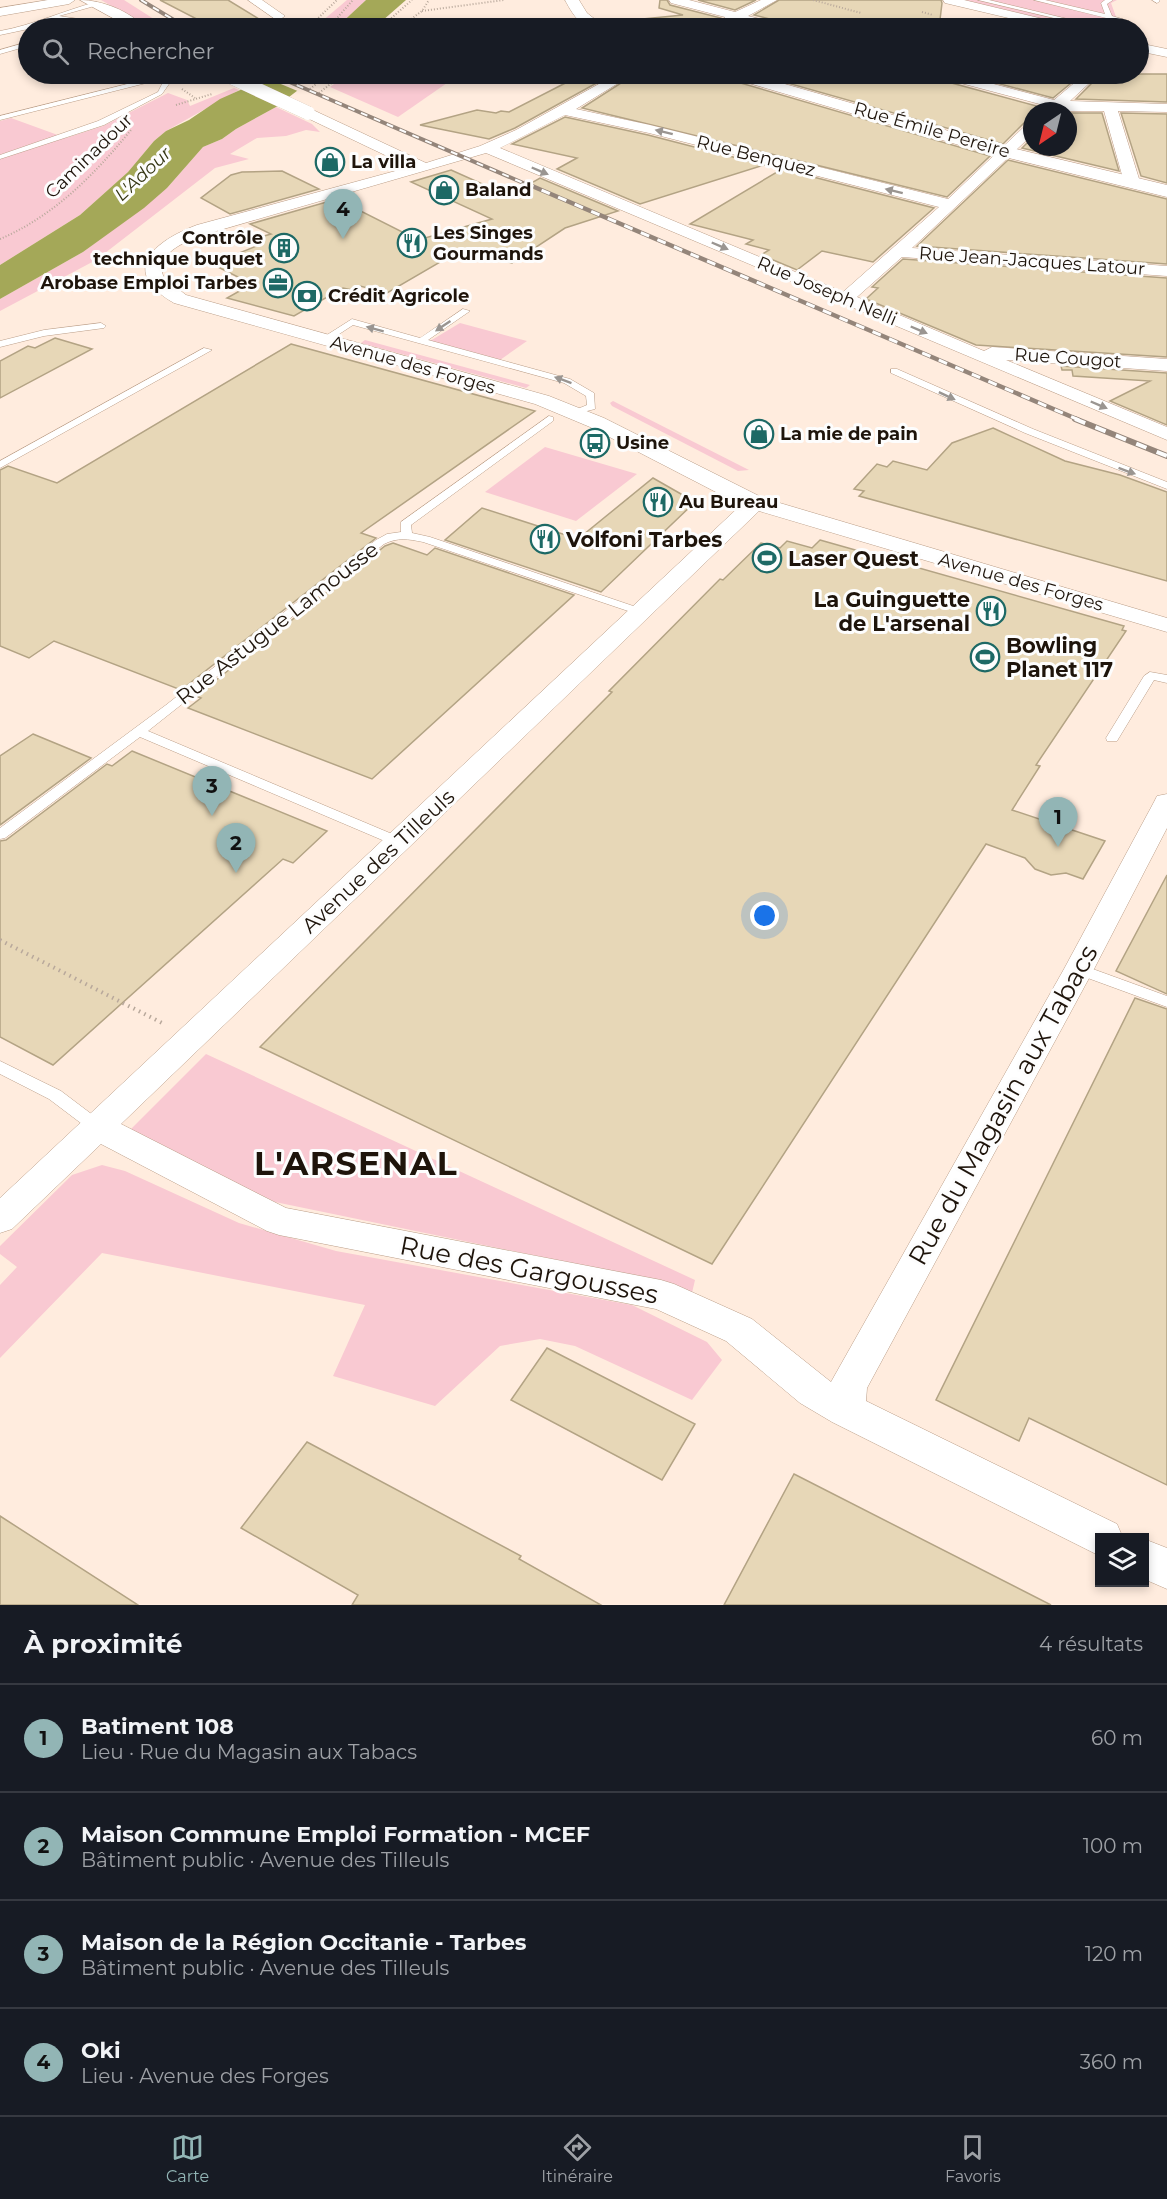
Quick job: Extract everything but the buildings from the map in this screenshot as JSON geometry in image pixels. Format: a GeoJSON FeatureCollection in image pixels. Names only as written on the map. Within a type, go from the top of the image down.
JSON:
{"type":"FeatureCollection","features":[{"type":"Feature","properties":{"kind":"main road"},"geometry":{"type":"LineString","coordinates":[[572,0],[584,18]]}},
{"type":"Feature","properties":{"kind":"main road","name":"Rue Émile Pereire"},"geometry":{"type":"LineString","coordinates":[[769,84],[1005,152],[1167,191]]}},
{"type":"Feature","properties":{"kind":"street"},"geometry":{"type":"LineString","coordinates":[[0,12],[69,0]]}},
{"type":"Feature","properties":{"kind":"street"},"geometry":{"type":"LineString","coordinates":[[254,0],[279,16]]}},
{"type":"Feature","properties":{"kind":"street"},"geometry":{"type":"LineString","coordinates":[[675,0],[743,18]]}},
{"type":"Feature","properties":{"kind":"street"},"geometry":{"type":"LineString","coordinates":[[732,18],[771,0]]}},
{"type":"Feature","properties":{"kind":"street"},"geometry":{"type":"LineString","coordinates":[[950,0],[1023,18]]}},
{"type":"Feature","properties":{"kind":"street"},"geometry":{"type":"LineString","coordinates":[[91,2],[120,18]]}},
{"type":"Feature","properties":{"kind":"street"},"geometry":{"type":"LineString","coordinates":[[1149,49],[1167,53]]}},
{"type":"Feature","properties":{"kind":"street"},"geometry":{"type":"LineString","coordinates":[[246,84],[422,167],[486,148],[608,84]]}},
{"type":"Feature","properties":{"kind":"street"},"geometry":{"type":"LineString","coordinates":[[975,84],[1034,102]]}},
{"type":"Feature","properties":{"kind":"street"},"geometry":{"type":"LineString","coordinates":[[1060,102],[1081,84]]}},
{"type":"Feature","properties":{"kind":"street"},"geometry":{"type":"LineString","coordinates":[[1110,106],[1132,182]]}},
{"type":"Feature","properties":{"kind":"street"},"geometry":{"type":"LineString","coordinates":[[1077,107],[1167,108]]}},
{"type":"Feature","properties":{"kind":"street","name":"Rue Benquez"},"geometry":{"type":"LineString","coordinates":[[561,110],[650,129],[951,205]]}},
{"type":"Feature","properties":{"kind":"street"},"geometry":{"type":"LineString","coordinates":[[845,298],[951,205],[1023,135]]}},
{"type":"Feature","properties":{"kind":"street","name":"Rue Joseph Nelli"},"geometry":{"type":"LineString","coordinates":[[486,148],[1167,434]]}},
{"type":"Feature","properties":{"kind":"street","name":"Avenue des Forges"},"geometry":{"type":"LineString","coordinates":[[422,167],[211,226],[162,250],[152,269],[154,280],[164,291],[180,299],[543,400],[578,412],[710,484],[755,503],[1167,625]]}},
{"type":"Feature","properties":{"kind":"street","name":"Rue Jean-Jacques Latour"},"geometry":{"type":"LineString","coordinates":[[897,252],[1167,270]]}},
{"type":"Feature","properties":{"kind":"street","name":"Rue Cougot"},"geometry":{"type":"LineString","coordinates":[[969,351],[1167,365]]}},
{"type":"Feature","properties":{"kind":"street","name":"Avenue des Tilleuls"},"geometry":{"type":"LineString","coordinates":[[0,1219],[755,503]]}},
{"type":"Feature","properties":{"kind":"street","name":"Rue du Magasin aux Tabacs"},"geometry":{"type":"LineString","coordinates":[[846,1410],[848,1386],[1079,969],[1157,842],[1167,802]]}},
{"type":"Feature","properties":{"kind":"street","name":"Rue des Gargousses"},"geometry":{"type":"LineString","coordinates":[[96,1126],[279,1221],[661,1295],[739,1330],[813,1391],[846,1410],[1095,1534]]}},
{"type":"Feature","properties":{"kind":"street"},"geometry":{"type":"LineString","coordinates":[[1149,1560],[1167,1569]]}},
{"type":"Feature","properties":{"kind":"lane"},"geometry":{"type":"LineString","coordinates":[[981,0],[1057,18]]}},
{"type":"Feature","properties":{"kind":"lane"},"geometry":{"type":"LineString","coordinates":[[1038,0],[1112,18]]}},
{"type":"Feature","properties":{"kind":"lane"},"geometry":{"type":"LineString","coordinates":[[1026,11],[1058,0]]}},
{"type":"Feature","properties":{"kind":"lane"},"geometry":{"type":"LineString","coordinates":[[1093,0],[1107,1],[1108,17]]}},
{"type":"Feature","properties":{"kind":"lane"},"geometry":{"type":"LineString","coordinates":[[52,17],[91,2]]}},
{"type":"Feature","properties":{"kind":"lane"},"geometry":{"type":"LineString","coordinates":[[52,17],[60,18]]}},
{"type":"Feature","properties":{"kind":"lane"},"geometry":{"type":"LineString","coordinates":[[0,33],[18,30]]}},
{"type":"Feature","properties":{"kind":"lane"},"geometry":{"type":"LineString","coordinates":[[0,52],[18,47]]}},
{"type":"Feature","properties":{"kind":"lane"},"geometry":{"type":"LineString","coordinates":[[0,118],[132,84]]}},
{"type":"Feature","properties":{"kind":"lane"},"geometry":{"type":"LineString","coordinates":[[0,157],[101,123],[160,93],[166,84]]}},
{"type":"Feature","properties":{"kind":"lane"},"geometry":{"type":"LineString","coordinates":[[420,341],[466,311]]}},
{"type":"Feature","properties":{"kind":"lane"},"geometry":{"type":"LineString","coordinates":[[324,340],[352,322],[567,381],[591,395],[592,407],[578,412]]}},
{"type":"Feature","properties":{"kind":"lane"},"geometry":{"type":"LineString","coordinates":[[0,344],[44,333],[101,326]]}},
{"type":"Feature","properties":{"kind":"lane"},"geometry":{"type":"LineString","coordinates":[[0,465],[207,350]]}},
{"type":"Feature","properties":{"kind":"lane"},"geometry":{"type":"LineString","coordinates":[[894,371],[969,406],[1167,486]]}},
{"type":"Feature","properties":{"kind":"lane"},"geometry":{"type":"LineString","coordinates":[[549,419],[405,524],[407,535],[426,539],[641,612]]}},
{"type":"Feature","properties":{"kind":"lane","name":"Rue Astugue Lamousse"},"geometry":{"type":"LineString","coordinates":[[0,835],[138,731],[380,542],[391,536],[407,535]]}},
{"type":"Feature","properties":{"kind":"lane"},"geometry":{"type":"LineString","coordinates":[[1112,738],[1150,676],[1167,679]]}},
{"type":"Feature","properties":{"kind":"lane"},"geometry":{"type":"LineString","coordinates":[[138,731],[399,842]]}},
{"type":"Feature","properties":{"kind":"lane"},"geometry":{"type":"LineString","coordinates":[[1079,969],[1167,1002]]}},
{"type":"Feature","properties":{"kind":"lane"},"geometry":{"type":"LineString","coordinates":[[0,1067],[55,1095],[96,1126]]}},
{"type":"Feature","properties":{"kind":"path"},"geometry":{"type":"LineString","coordinates":[[318,18],[337,0]]}},
{"type":"Feature","properties":{"kind":"path"},"geometry":{"type":"LineString","coordinates":[[337,18],[353,0]]}},
{"type":"Feature","properties":{"kind":"path"},"geometry":{"type":"LineString","coordinates":[[391,18],[412,0]]}},
{"type":"Feature","properties":{"kind":"path"},"geometry":{"type":"LineString","coordinates":[[413,18],[422,11],[429,0]]}},
{"type":"Feature","properties":{"kind":"path"},"geometry":{"type":"LineString","coordinates":[[422,11],[504,0]]}},
{"type":"Feature","properties":{"kind":"path"},"geometry":{"type":"LineString","coordinates":[[813,0],[861,13]]}},
{"type":"Feature","properties":{"kind":"path"},"geometry":{"type":"LineString","coordinates":[[311,88],[316,84]]}},
{"type":"Feature","properties":{"kind":"path"},"geometry":{"type":"LineString","coordinates":[[323,90],[330,84]]}},
{"type":"Feature","properties":{"kind":"path"},"geometry":{"type":"LineString","coordinates":[[175,105],[215,93]]}},
{"type":"Feature","properties":{"kind":"path","name":"Caminadour"},"geometry":{"type":"LineString","coordinates":[[0,239],[47,215],[54,206],[103,165],[134,126]]}},
{"type":"Feature","properties":{"kind":"path"},"geometry":{"type":"LineString","coordinates":[[0,940],[190,1037]]}},
{"type":"Feature","properties":{"kind":"shaded area"},"geometry":{"type":"Polygon","coordinates":[[[101,0],[124,0],[152,18],[132,18],[101,0]]]}},
{"type":"Feature","properties":{"kind":"shaded area"},"geometry":{"type":"Polygon","coordinates":[[[347,0],[366,0],[347,18],[326,18],[347,0]]]}},
{"type":"Feature","properties":{"kind":"shaded area"},"geometry":{"type":"Polygon","coordinates":[[[963,0],[1117,0],[1111,3],[1116,18],[1039,18],[963,0]]]}},
{"type":"Feature","properties":{"kind":"shaded area"},"geometry":{"type":"Polygon","coordinates":[[[334,84],[446,84],[398,117],[330,87],[334,84]]]}},
{"type":"Feature","properties":{"kind":"shaded area"},"geometry":{"type":"Polygon","coordinates":[[[234,88],[239,90],[166,131],[154,141],[128,172],[80,215],[0,265],[0,121],[11,118],[66,138],[103,126],[168,93],[187,100],[190,106],[234,88]]]}},
{"type":"Feature","properties":{"kind":"shaded area"},"geometry":{"type":"Polygon","coordinates":[[[276,107],[312,124],[320,132],[306,130],[286,136],[257,138],[230,154],[249,159],[215,168],[96,260],[0,311],[0,299],[83,252],[167,188],[203,147],[222,139],[276,107]]]}},
{"type":"Feature","properties":{"kind":"shaded area"},"geometry":{"type":"Polygon","coordinates":[[[460,323],[527,341],[500,360],[430,341],[460,323]]]}},
{"type":"Feature","properties":{"kind":"shaded area"},"geometry":{"type":"Polygon","coordinates":[[[365,340],[530,385],[526,388],[361,343],[365,340]]]}},
{"type":"Feature","properties":{"kind":"shaded area"},"geometry":{"type":"Polygon","coordinates":[[[613,401],[749,470],[738,471],[612,406],[610,403],[613,401]]]}},
{"type":"Feature","properties":{"kind":"shaded area"},"geometry":{"type":"Polygon","coordinates":[[[545,447],[637,474],[576,521],[485,492],[545,447]]]}},
{"type":"Feature","properties":{"kind":"shaded area"},"geometry":{"type":"Polygon","coordinates":[[[206,1054],[695,1280],[692,1293],[649,1279],[275,1202],[129,1131],[206,1054]]]}},
{"type":"Feature","properties":{"kind":"shaded area"},"geometry":{"type":"Polygon","coordinates":[[[102,1165],[125,1171],[239,1223],[336,1251],[632,1305],[707,1342],[722,1360],[692,1400],[575,1346],[540,1339],[500,1346],[435,1406],[333,1376],[365,1305],[102,1253],[0,1358],[0,1285],[17,1267],[0,1254],[0,1246],[72,1175],[102,1165]]]}},
{"type":"Feature","properties":{"kind":"water"},"geometry":{"type":"Polygon","coordinates":[[[366,0],[406,0],[385,18],[347,18],[366,0]]]}},
{"type":"Feature","properties":{"kind":"water","name":"L'Adour"},"geometry":{"type":"Polygon","coordinates":[[[254,84],[306,84],[276,107],[222,139],[203,147],[167,188],[144,208],[83,252],[0,299],[0,265],[80,215],[128,172],[154,141],[166,131],[189,120],[220,99],[254,84]]]}},
{"type":"Feature","properties":{"kind":"pier"},"geometry":{"type":"Polygon","coordinates":[[[281,84],[310,84],[300,92],[281,84]]]}},
{"type":"Feature","properties":{"kind":"railway"},"geometry":{"type":"LineString","coordinates":[[141,0],[171,18]]}},
{"type":"Feature","properties":{"kind":"railway"},"geometry":{"type":"LineString","coordinates":[[294,84],[528,185]]}},
{"type":"Feature","properties":{"kind":"railway"},"geometry":{"type":"LineString","coordinates":[[525,183],[1079,420]]}},
{"type":"Feature","properties":{"kind":"railway"},"geometry":{"type":"LineString","coordinates":[[1075,419],[1167,456]]}},
{"type":"Feature","properties":{"kind":"place","name":"La villa"},"geometry":{"type":"Point","coordinates":[330,162]}},
{"type":"Feature","properties":{"kind":"place","name":"Baland"},"geometry":{"type":"Point","coordinates":[444,190]}},
{"type":"Feature","properties":{"kind":"place","name":"Oki"},"geometry":{"type":"Point","coordinates":[343,239]}},
{"type":"Feature","properties":{"kind":"place","name":"Les Singes Gourmands"},"geometry":{"type":"Point","coordinates":[412,243]}},
{"type":"Feature","properties":{"kind":"place","name":"Contrôle technique buquet"},"geometry":{"type":"Point","coordinates":[284,248]}},
{"type":"Feature","properties":{"kind":"place","name":"Arobase Emploi Tarbes"},"geometry":{"type":"Point","coordinates":[278,283]}},
{"type":"Feature","properties":{"kind":"place","name":"Crédit Agricole"},"geometry":{"type":"Point","coordinates":[307,296]}},
{"type":"Feature","properties":{"kind":"place","name":"La mie de pain"},"geometry":{"type":"Point","coordinates":[759,434]}},
{"type":"Feature","properties":{"kind":"place","name":"Usine"},"geometry":{"type":"Point","coordinates":[595,443]}},
{"type":"Feature","properties":{"kind":"place","name":"Au Bureau"},"geometry":{"type":"Point","coordinates":[658,502]}},
{"type":"Feature","properties":{"kind":"place","name":"Volfoni Tarbes"},"geometry":{"type":"Point","coordinates":[545,539]}},
{"type":"Feature","properties":{"kind":"place","name":"Laser Quest"},"geometry":{"type":"Point","coordinates":[767,558]}},
{"type":"Feature","properties":{"kind":"place","name":"La Guinguette de L'arsenal"},"geometry":{"type":"Point","coordinates":[991,611]}},
{"type":"Feature","properties":{"kind":"place","name":"Bowling Planet 117"},"geometry":{"type":"Point","coordinates":[985,657]}},
{"type":"Feature","properties":{"kind":"place","name":"Maison de la Région Occitanie - Tarbes"},"geometry":{"type":"Point","coordinates":[212,816]}},
{"type":"Feature","properties":{"kind":"place","name":"Batiment 108"},"geometry":{"type":"Point","coordinates":[1058,847]}},
{"type":"Feature","properties":{"kind":"place","name":"Maison Commune Emploi Formation - MCEF"},"geometry":{"type":"Point","coordinates":[236,873]}},
{"type":"Feature","properties":{"kind":"district","name":"L'ARSENAL"},"geometry":{"type":"Point","coordinates":[356,1163]}}]}
